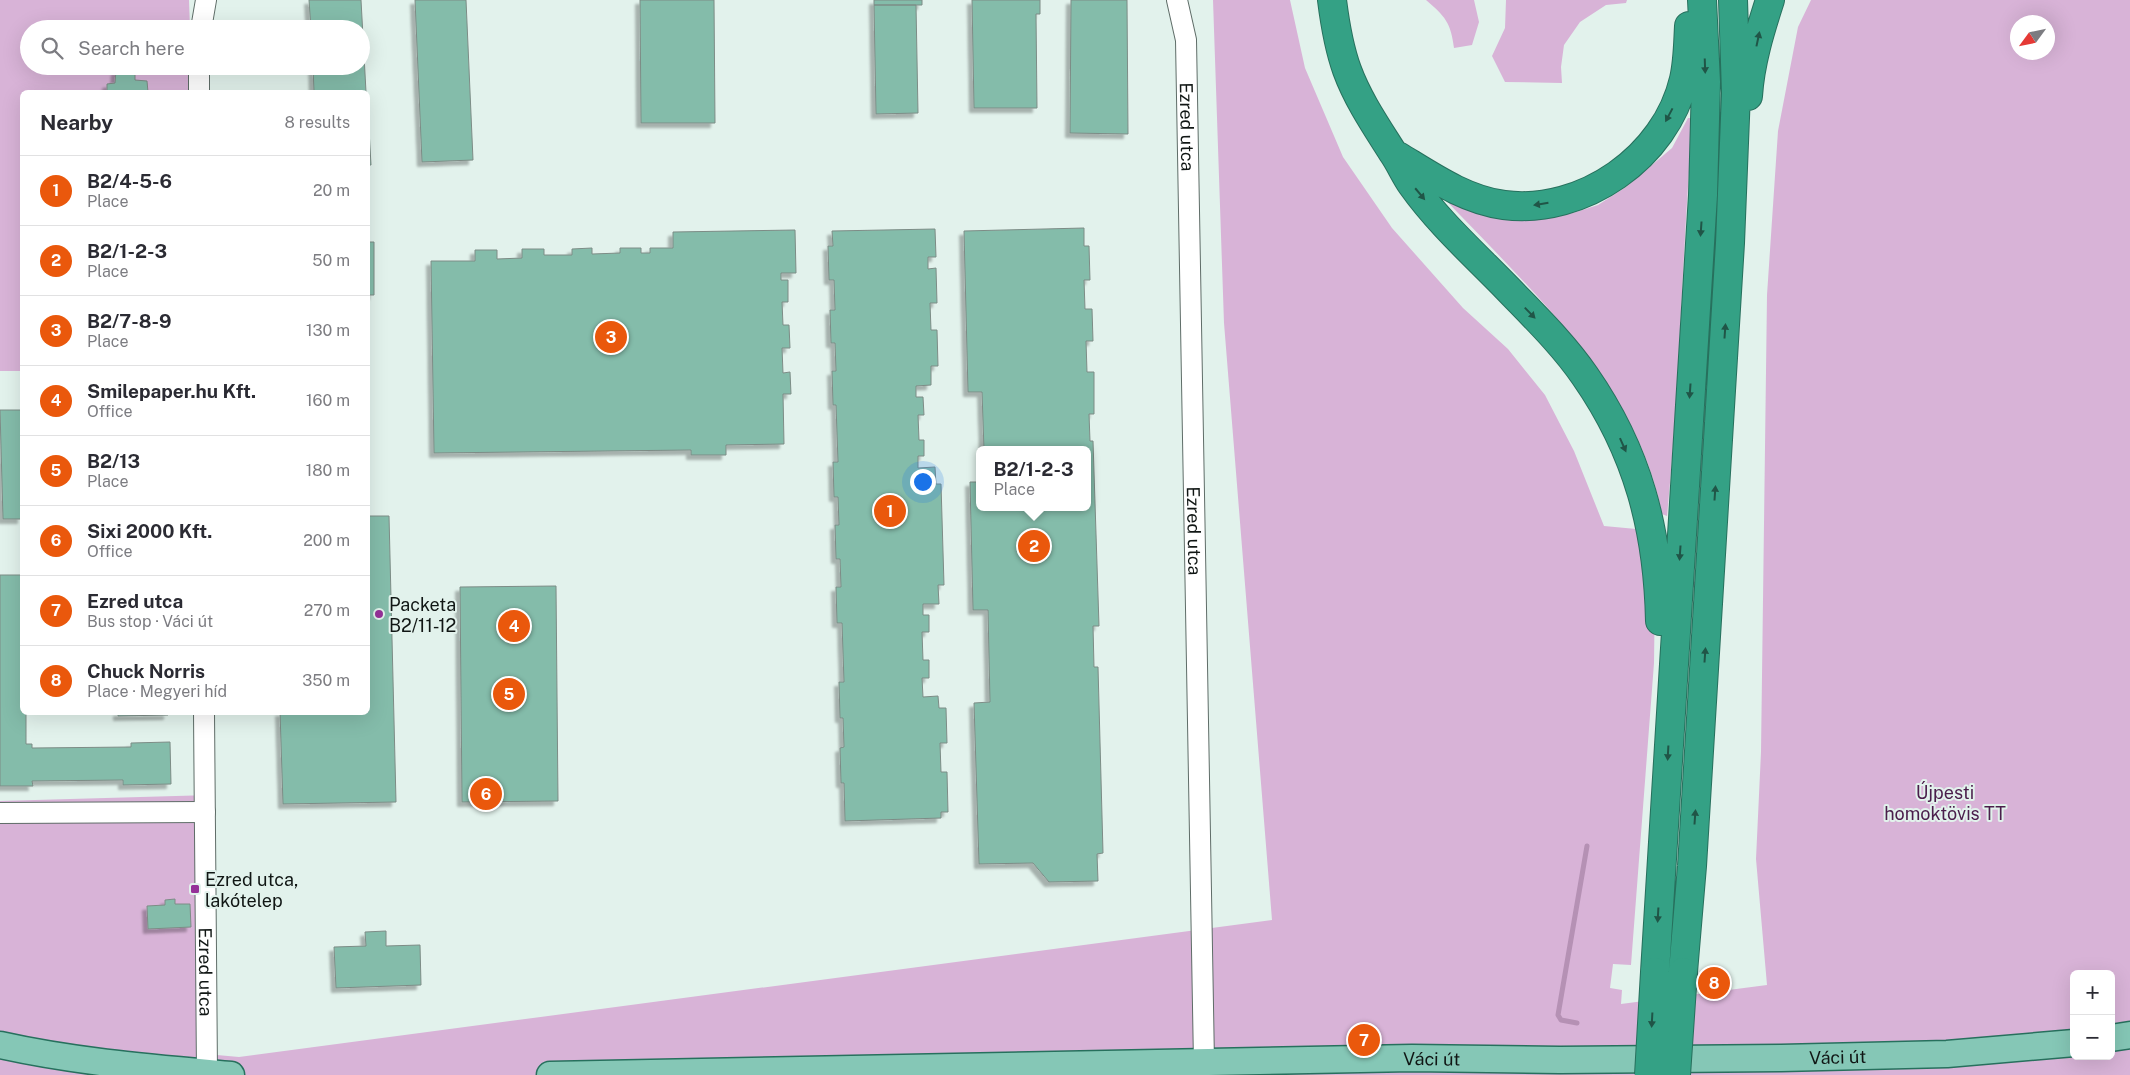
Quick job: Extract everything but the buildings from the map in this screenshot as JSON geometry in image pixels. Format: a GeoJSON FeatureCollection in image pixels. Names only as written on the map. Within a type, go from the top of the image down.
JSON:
{"type":"FeatureCollection","features":[{"type":"Feature","properties":{"kind":"highway"},"geometry":{"type":"LineString","coordinates":[[1332,0],[1336,28],[1347,70],[1368,115],[1413,185],[1448,227],[1560,343],[1584,375],[1615,427],[1632,464],[1652,528],[1659,586],[1661,665],[1671,704]]}},
{"type":"Feature","properties":{"kind":"highway"},"geometry":{"type":"LineString","coordinates":[[1393,153],[1466,195],[1504,205],[1533,206],[1586,194],[1617,175],[1643,154],[1661,131],[1675,104],[1684,80],[1692,0]]}},
{"type":"Feature","properties":{"kind":"highway"},"geometry":{"type":"LineString","coordinates":[[1649,1075],[1703,195],[1706,82],[1702,0]]}},
{"type":"Feature","properties":{"kind":"highway"},"geometry":{"type":"LineString","coordinates":[[1676,1075],[1692,866],[1730,243],[1736,93],[1733,0]]}},
{"type":"Feature","properties":{"kind":"highway"},"geometry":{"type":"LineString","coordinates":[[1730,243],[1743,185],[1749,83],[1761,27],[1770,0]]}},
{"type":"Feature","properties":{"kind":"main road"},"geometry":{"type":"LineString","coordinates":[[2115,1037],[2130,1035]]}},
{"type":"Feature","properties":{"kind":"main road","name":"Váci út"},"geometry":{"type":"LineString","coordinates":[[550,1075],[1412,1058],[1578,1060],[1820,1057],[1947,1054],[2070,1043]]}},
{"type":"Feature","properties":{"kind":"main road"},"geometry":{"type":"LineString","coordinates":[[0,1045],[37,1053],[112,1064],[219,1074]]}},
{"type":"Feature","properties":{"kind":"street"},"geometry":{"type":"LineString","coordinates":[[203,20],[206,0]]}},
{"type":"Feature","properties":{"kind":"street","name":"Ezred utca"},"geometry":{"type":"LineString","coordinates":[[1177,0],[1186,40],[1204,1063]]}},
{"type":"Feature","properties":{"kind":"street"},"geometry":{"type":"LineString","coordinates":[[198,75],[199,90]]}},
{"type":"Feature","properties":{"kind":"street","name":"Ezred utca"},"geometry":{"type":"LineString","coordinates":[[204,715],[206,812],[219,1074]]}},
{"type":"Feature","properties":{"kind":"street"},"geometry":{"type":"LineString","coordinates":[[0,813],[206,812]]}},
{"type":"Feature","properties":{"kind":"green space"},"geometry":{"type":"Polygon","coordinates":[[[0,0],[189,0],[190,20],[20,20],[20,75],[192,75],[193,90],[20,90],[20,371],[0,371],[0,0]]]}},
{"type":"Feature","properties":{"kind":"green space","name":"Újpesti homoktövis TT"},"geometry":{"type":"Polygon","coordinates":[[[1213,0],[1290,0],[1305,68],[1343,157],[1392,228],[1463,308],[1508,349],[1545,395],[1574,451],[1604,526],[1647,530],[1655,587],[1654,663],[1631,965],[1613,964],[1610,988],[1622,990],[1621,1004],[1767,985],[1756,859],[1761,752],[1767,295],[1778,131],[1798,27],[1811,0],[2130,0],[2130,1075],[0,1075],[0,801],[211,795],[217,1055],[239,1057],[1272,920],[1224,323],[1213,0]]]}},
{"type":"Feature","properties":{"kind":"green space"},"geometry":{"type":"Polygon","coordinates":[[[1426,0],[1474,0],[1479,22],[1472,45],[1454,48],[1449,26],[1438,11],[1426,0]]]}},
{"type":"Feature","properties":{"kind":"green space"},"geometry":{"type":"Polygon","coordinates":[[[1506,0],[1627,0],[1626,3],[1606,5],[1580,22],[1564,45],[1561,67],[1562,83],[1505,82],[1492,56],[1505,28],[1506,0]]]}},
{"type":"Feature","properties":{"kind":"green space"},"geometry":{"type":"Polygon","coordinates":[[[1688,118],[1693,118],[1667,516],[1662,514],[1649,467],[1629,422],[1604,380],[1543,303],[1442,196],[1545,217],[1573,213],[1598,205],[1626,187],[1672,148],[1688,118]]]}},
{"type":"Feature","properties":{"kind":"waterway"},"geometry":{"type":"LineString","coordinates":[[1577,1023],[1561,1020],[1558,1015],[1587,846]]}},
{"type":"Feature","properties":{"kind":"place","name":"B2/7-8-9"},"geometry":{"type":"Point","coordinates":[611,337]}},
{"type":"Feature","properties":{"kind":"place","name":"B2/4-5-6"},"geometry":{"type":"Point","coordinates":[890,511]}},
{"type":"Feature","properties":{"kind":"place","name":"B2/1-2-3"},"geometry":{"type":"Point","coordinates":[1034,546]}},
{"type":"Feature","properties":{"kind":"place","name":"Packeta B2/11-12"},"geometry":{"type":"Point","coordinates":[379,614]}},
{"type":"Feature","properties":{"kind":"place","name":"Smilepaper.hu Kft."},"geometry":{"type":"Point","coordinates":[514,626]}},
{"type":"Feature","properties":{"kind":"place","name":"B2/13"},"geometry":{"type":"Point","coordinates":[509,694]}},
{"type":"Feature","properties":{"kind":"place","name":"Sixi 2000 Kft."},"geometry":{"type":"Point","coordinates":[486,794]}},
{"type":"Feature","properties":{"kind":"place","name":"Ezred utca, lakótelep"},"geometry":{"type":"Point","coordinates":[195,889]}},
{"type":"Feature","properties":{"kind":"place","name":"Chuck Norris"},"geometry":{"type":"Point","coordinates":[1714,983]}},
{"type":"Feature","properties":{"kind":"place","name":"Ezred utca"},"geometry":{"type":"Point","coordinates":[1364,1040]}}]}
